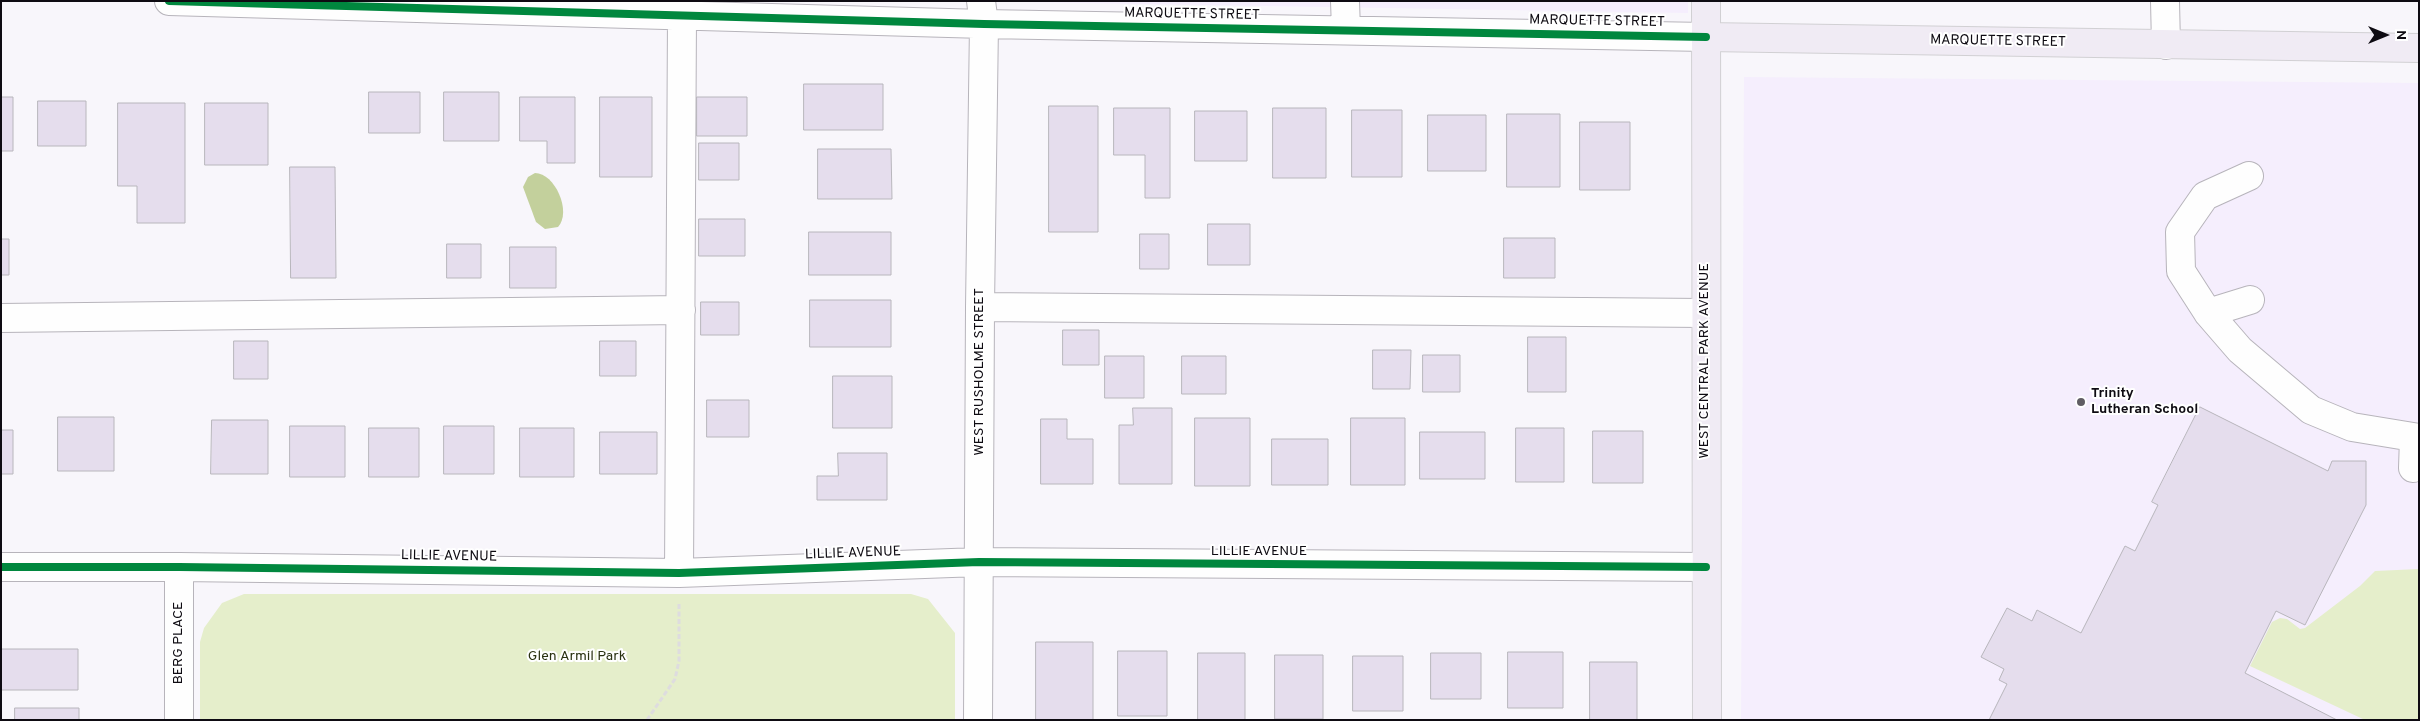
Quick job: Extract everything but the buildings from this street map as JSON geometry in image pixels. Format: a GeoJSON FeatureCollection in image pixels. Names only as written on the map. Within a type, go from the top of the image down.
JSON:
{"type":"FeatureCollection","features":[{"type":"Feature","properties":{"kind":"main road","name":"WEST CENTRAL PARK AVENUE"},"geometry":{"type":"LineString","coordinates":[[1706,1],[1704,313],[1707,720]]}},
{"type":"Feature","properties":{"kind":"main road","name":"MARQUETTE STREET"},"geometry":{"type":"LineString","coordinates":[[1706,37],[2419,48]]}},
{"type":"Feature","properties":{"kind":"street","name":"MARQUETTE STREET"},"geometry":{"type":"LineString","coordinates":[[168,1],[551,6],[682,16],[983,13],[1346,30],[1706,37]]}},
{"type":"Feature","properties":{"kind":"street"},"geometry":{"type":"LineString","coordinates":[[1345,1],[1346,30]]}},
{"type":"Feature","properties":{"kind":"street"},"geometry":{"type":"LineString","coordinates":[[2165,1],[2166,45]]}},
{"type":"Feature","properties":{"kind":"street","name":"WEST RUSHOLME STREET"},"geometry":{"type":"LineString","coordinates":[[978,720],[983,13]]}},
{"type":"Feature","properties":{"kind":"street"},"geometry":{"type":"LineString","coordinates":[[679,572],[682,16]]}},
{"type":"Feature","properties":{"kind":"street"},"geometry":{"type":"LineString","coordinates":[[2249,176],[2205,196],[2180,232],[2181,271],[2208,313],[2240,350],[2311,410],[2352,427],[2416,438],[2413,468]]}},
{"type":"Feature","properties":{"kind":"street"},"geometry":{"type":"LineString","coordinates":[[2208,313],[2250,300]]}},
{"type":"Feature","properties":{"kind":"street"},"geometry":{"type":"LineString","coordinates":[[980,307],[1704,313]]}},
{"type":"Feature","properties":{"kind":"street"},"geometry":{"type":"LineString","coordinates":[[1,318],[680,310]]}},
{"type":"Feature","properties":{"kind":"street","name":"LILLIE AVENUE"},"geometry":{"type":"LineString","coordinates":[[1,567],[179,566],[679,572],[979,562],[1706,567]]}},
{"type":"Feature","properties":{"kind":"street","name":"BERG PLACE"},"geometry":{"type":"LineString","coordinates":[[179,566],[179,720]]}},
{"type":"Feature","properties":{"kind":"path"},"geometry":{"type":"LineString","coordinates":[[647,720],[675,679],[679,661],[679,572]]}},
{"type":"Feature","properties":{"kind":"shaded area"},"geometry":{"type":"Polygon","coordinates":[[[963,1],[1688,1],[1688,13],[963,1]]]}},
{"type":"Feature","properties":{"kind":"shaded area","name":"Trinity Lutheran School"},"geometry":{"type":"Polygon","coordinates":[[[1744,77],[2419,83],[2419,720],[1741,720],[1744,77]]]}},
{"type":"Feature","properties":{"kind":"shaded area"},"geometry":{"type":"Polygon","coordinates":[[[535,173],[549,179],[559,194],[563,212],[562,220],[558,227],[545,229],[536,222],[523,187],[528,177],[535,173]]]}},
{"type":"Feature","properties":{"kind":"green space"},"geometry":{"type":"Polygon","coordinates":[[[2419,569],[2419,720],[2365,720],[2250,666],[2272,622],[2280,618],[2287,619],[2300,629],[2305,628],[2360,586],[2375,571],[2419,569]]]}},
{"type":"Feature","properties":{"kind":"green space","name":"Glen Armil Park"},"geometry":{"type":"Polygon","coordinates":[[[244,594],[911,594],[928,599],[955,633],[955,720],[200,720],[200,642],[204,628],[222,603],[244,594]]]}},
{"type":"Feature","properties":{"kind":"cycle path"},"geometry":{"type":"LineString","coordinates":[[169,1],[984,24],[1706,37]]}},
{"type":"Feature","properties":{"kind":"cycle path"},"geometry":{"type":"LineString","coordinates":[[1,567],[179,567],[679,573],[979,562],[1706,567]]}},
{"type":"Feature","properties":{"kind":"place","name":"Trinity Lutheran School"},"geometry":{"type":"Point","coordinates":[2081,402]}}]}
